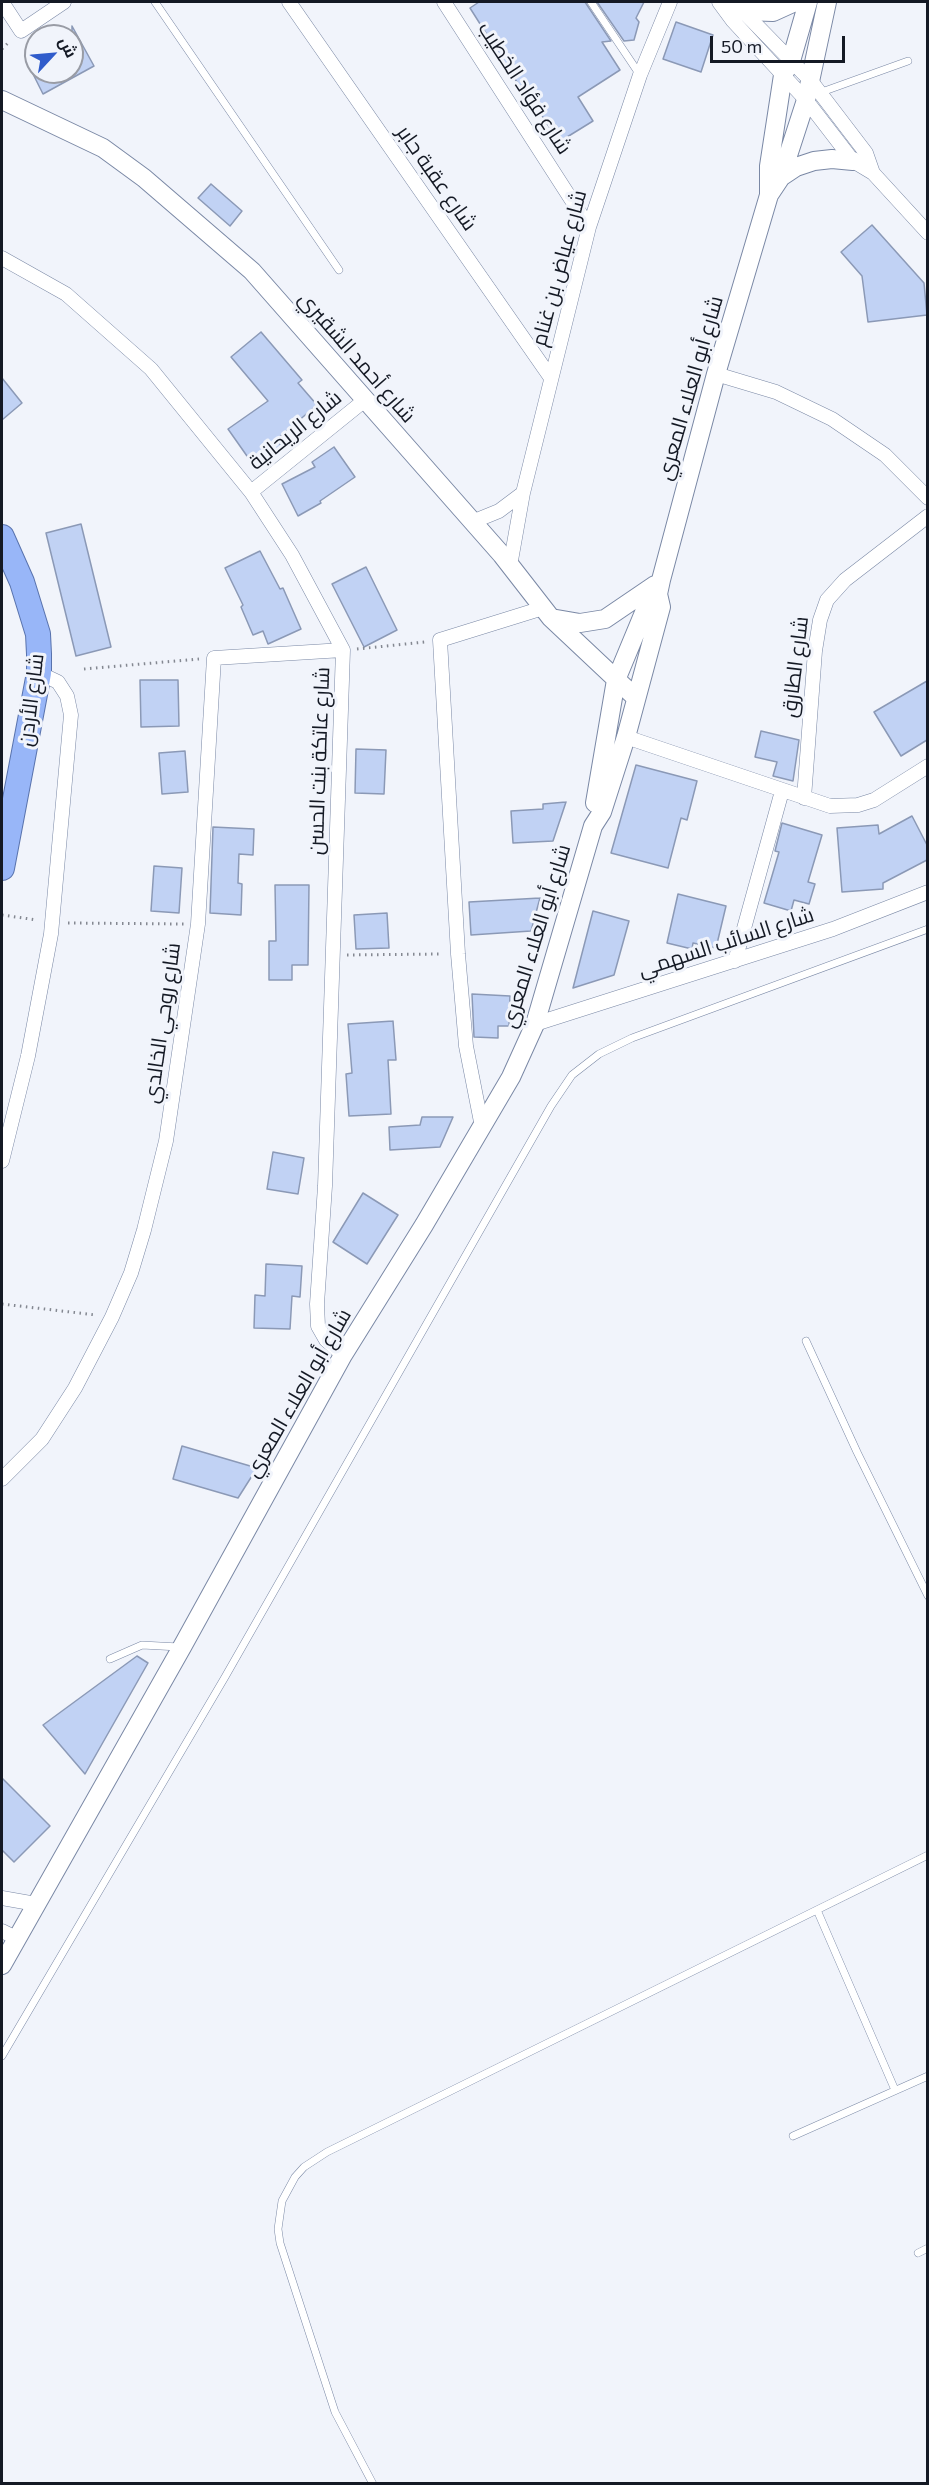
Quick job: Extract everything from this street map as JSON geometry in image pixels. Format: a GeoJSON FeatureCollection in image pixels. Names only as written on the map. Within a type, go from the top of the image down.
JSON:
{"type":"FeatureCollection","features":[{"type":"Feature","properties":{"kind":"highway","name":"شارع الأردن"},"geometry":{"type":"LineString","coordinates":[[2,537],[33,614],[38,634],[39,673],[2,868]]}},
{"type":"Feature","properties":{"kind":"street"},"geometry":{"type":"LineString","coordinates":[[2,2],[21,31],[64,2]]}},
{"type":"Feature","properties":{"kind":"street","name":"شارع عقبة جابر"},"geometry":{"type":"LineString","coordinates":[[289,2],[551,378]]}},
{"type":"Feature","properties":{"kind":"street","name":"شارع فؤاد الخطيب"},"geometry":{"type":"LineString","coordinates":[[444,2],[589,227]]}},
{"type":"Feature","properties":{"kind":"street","name":"شارع عياض بن غنام"},"geometry":{"type":"LineString","coordinates":[[510,566],[523,493],[589,227],[640,75],[670,2]]}},
{"type":"Feature","properties":{"kind":"street"},"geometry":{"type":"LineString","coordinates":[[719,2],[733,21],[812,91],[866,153],[873,173]]}},
{"type":"Feature","properties":{"kind":"street"},"geometry":{"type":"LineString","coordinates":[[739,6],[773,12],[795,2]]}},
{"type":"Feature","properties":{"kind":"street","name":"شارع أبو العلاء المعري"},"geometry":{"type":"LineString","coordinates":[[593,826],[602,812],[626,737],[661,607],[660,587],[716,374],[769,195],[769,166],[787,68],[808,2]]}},
{"type":"Feature","properties":{"kind":"street","name":"شارع أبو العلاء المعري"},"geometry":{"type":"LineString","coordinates":[[769,195],[781,177],[812,91],[827,2]]}},
{"type":"Feature","properties":{"kind":"street"},"geometry":{"type":"LineString","coordinates":[[739,6],[787,68],[812,91],[853,161]]}},
{"type":"Feature","properties":{"kind":"street","name":"شارع أحمد الشقيري"},"geometry":{"type":"LineString","coordinates":[[2,100],[103,148],[144,178],[252,271],[510,566],[547,613],[635,697]]}},
{"type":"Feature","properties":{"kind":"street"},"geometry":{"type":"LineString","coordinates":[[781,177],[796,166],[814,161],[832,159],[853,161],[873,173],[927,233]]}},
{"type":"Feature","properties":{"kind":"street","name":"شارع عاتكة بنت الحسن"},"geometry":{"type":"LineString","coordinates":[[2,258],[66,294],[151,369],[251,492],[292,555],[343,650],[325,1186],[317,1304],[318,1326],[326,1341],[343,1355]]}},
{"type":"Feature","properties":{"kind":"street"},"geometry":{"type":"LineString","coordinates":[[716,374],[776,392],[832,419],[885,455],[927,498]]}},
{"type":"Feature","properties":{"kind":"street","name":"شارع الريحانية"},"geometry":{"type":"LineString","coordinates":[[251,492],[365,400]]}},
{"type":"Feature","properties":{"kind":"street"},"geometry":{"type":"LineString","coordinates":[[472,522],[500,511],[523,493]]}},
{"type":"Feature","properties":{"kind":"street","name":"شارع الطارق"},"geometry":{"type":"LineString","coordinates":[[804,798],[814,651],[820,620],[827,600],[845,580],[927,516]]}},
{"type":"Feature","properties":{"kind":"street"},"geometry":{"type":"LineString","coordinates":[[482,1126],[466,1046],[458,954],[440,640],[547,613],[580,623],[605,619],[660,587]]}},
{"type":"Feature","properties":{"kind":"street","name":"شارع أبو العلاء المعري"},"geometry":{"type":"LineString","coordinates":[[2,1965],[9,1935],[36,1904],[182,1647],[343,1355],[511,1077],[535,1024],[593,826],[616,680],[648,603],[660,587]]}},
{"type":"Feature","properties":{"kind":"street"},"geometry":{"type":"LineString","coordinates":[[214,658],[343,650]]}},
{"type":"Feature","properties":{"kind":"street","name":"شارع روحي الخالدي"},"geometry":{"type":"LineString","coordinates":[[2,1479],[42,1438],[55,1420],[112,1317],[131,1274],[166,1141],[198,924],[214,658]]}},
{"type":"Feature","properties":{"kind":"street"},"geometry":{"type":"LineString","coordinates":[[2,1161],[28,1056],[52,922],[71,715],[67,696],[58,682],[39,673]]}},
{"type":"Feature","properties":{"kind":"street"},"geometry":{"type":"LineString","coordinates":[[626,737],[830,806],[858,805],[888,792],[927,766]]}},
{"type":"Feature","properties":{"kind":"street"},"geometry":{"type":"LineString","coordinates":[[735,962],[782,791]]}},
{"type":"Feature","properties":{"kind":"street","name":"شارع السائب السهمي"},"geometry":{"type":"LineString","coordinates":[[535,1024],[833,929],[927,892]]}},
{"type":"Feature","properties":{"kind":"street"},"geometry":{"type":"LineString","coordinates":[[2,1898],[36,1904]]}},
{"type":"Feature","properties":{"kind":"lane"},"geometry":{"type":"LineString","coordinates":[[155,2],[339,270]]}},
{"type":"Feature","properties":{"kind":"lane"},"geometry":{"type":"LineString","coordinates":[[591,2],[640,75]]}},
{"type":"Feature","properties":{"kind":"lane"},"geometry":{"type":"LineString","coordinates":[[812,91],[908,61]]}},
{"type":"Feature","properties":{"kind":"lane"},"geometry":{"type":"LineString","coordinates":[[2,2056],[225,1677],[550,1106],[572,1076],[598,1054],[632,1038],[927,929]]}},
{"type":"Feature","properties":{"kind":"lane"},"geometry":{"type":"LineString","coordinates":[[806,1341],[927,1596]]}},
{"type":"Feature","properties":{"kind":"lane"},"geometry":{"type":"LineString","coordinates":[[110,1659],[141,1645],[182,1647]]}},
{"type":"Feature","properties":{"kind":"lane"},"geometry":{"type":"LineString","coordinates":[[373,2484],[335,2412],[280,2242],[279,2215],[288,2188],[295,2177],[309,2163],[327,2152],[927,1855]]}},
{"type":"Feature","properties":{"kind":"lane"},"geometry":{"type":"LineString","coordinates":[[817,1910],[895,2090]]}},
{"type":"Feature","properties":{"kind":"lane"},"geometry":{"type":"LineString","coordinates":[[793,2136],[927,2076]]}},
{"type":"Feature","properties":{"kind":"lane"},"geometry":{"type":"LineString","coordinates":[[918,2253],[927,2248]]}},
{"type":"Feature","properties":{"kind":"path"},"geometry":{"type":"LineString","coordinates":[[343,650],[440,640]]}},
{"type":"Feature","properties":{"kind":"path"},"geometry":{"type":"LineString","coordinates":[[84,669],[214,658]]}},
{"type":"Feature","properties":{"kind":"path"},"geometry":{"type":"LineString","coordinates":[[2,915],[52,922],[198,924]]}},
{"type":"Feature","properties":{"kind":"path"},"geometry":{"type":"LineString","coordinates":[[333,955],[458,954]]}},
{"type":"Feature","properties":{"kind":"path"},"geometry":{"type":"LineString","coordinates":[[2,1304],[112,1317]]}},
{"type":"Feature","properties":{"kind":"building"},"geometry":{"type":"Polygon","coordinates":[[[479,2],[585,2],[611,41],[602,42],[620,70],[578,97],[593,121],[559,142],[522,85],[520,87],[470,8],[479,2]]]}},
{"type":"Feature","properties":{"kind":"building"},"geometry":{"type":"Polygon","coordinates":[[[597,2],[644,2],[636,18],[639,22],[634,40],[624,41],[597,2]]]}},
{"type":"Feature","properties":{"kind":"building"},"geometry":{"type":"Polygon","coordinates":[[[676,22],[713,35],[701,72],[663,59],[676,22]]]}},
{"type":"Feature","properties":{"kind":"building"},"geometry":{"type":"Polygon","coordinates":[[[84,48],[94,66],[84,71],[84,48]]]}},
{"type":"Feature","properties":{"kind":"building"},"geometry":{"type":"Polygon","coordinates":[[[38,84],[61,84],[43,94],[38,84]]]}},
{"type":"Feature","properties":{"kind":"building"},"geometry":{"type":"Polygon","coordinates":[[[211,184],[242,211],[230,226],[198,198],[211,184]]]}},
{"type":"Feature","properties":{"kind":"building"},"geometry":{"type":"Polygon","coordinates":[[[872,225],[924,283],[927,315],[868,322],[862,276],[841,252],[872,225]]]}},
{"type":"Feature","properties":{"kind":"building"},"geometry":{"type":"Polygon","coordinates":[[[261,332],[302,380],[298,383],[317,405],[277,439],[281,446],[254,466],[228,429],[268,401],[231,357],[261,332]]]}},
{"type":"Feature","properties":{"kind":"building"},"geometry":{"type":"Polygon","coordinates":[[[2,378],[22,403],[2,420],[2,378]]]}},
{"type":"Feature","properties":{"kind":"building"},"geometry":{"type":"Polygon","coordinates":[[[334,447],[355,477],[320,501],[321,503],[298,516],[282,484],[315,467],[312,462],[334,447]]]}},
{"type":"Feature","properties":{"kind":"building"},"geometry":{"type":"Polygon","coordinates":[[[81,524],[111,647],[76,656],[46,533],[81,524]]]}},
{"type":"Feature","properties":{"kind":"building"},"geometry":{"type":"Polygon","coordinates":[[[260,551],[280,589],[283,588],[301,629],[268,644],[263,631],[253,635],[241,607],[243,605],[225,568],[260,551]]]}},
{"type":"Feature","properties":{"kind":"building"},"geometry":{"type":"Polygon","coordinates":[[[366,567],[397,630],[364,647],[332,584],[366,567]]]}},
{"type":"Feature","properties":{"kind":"building"},"geometry":{"type":"Polygon","coordinates":[[[140,680],[178,680],[179,726],[141,727],[140,680]]]}},
{"type":"Feature","properties":{"kind":"building"},"geometry":{"type":"Polygon","coordinates":[[[927,681],[927,740],[901,756],[874,712],[927,681]]]}},
{"type":"Feature","properties":{"kind":"building"},"geometry":{"type":"Polygon","coordinates":[[[761,731],[799,740],[793,781],[773,776],[777,762],[755,757],[761,731]]]}},
{"type":"Feature","properties":{"kind":"building"},"geometry":{"type":"Polygon","coordinates":[[[356,749],[386,750],[384,794],[355,793],[356,749]]]}},
{"type":"Feature","properties":{"kind":"building"},"geometry":{"type":"Polygon","coordinates":[[[185,751],[188,792],[162,794],[159,753],[185,751]]]}},
{"type":"Feature","properties":{"kind":"building"},"geometry":{"type":"Polygon","coordinates":[[[636,765],[697,781],[687,820],[681,818],[668,868],[611,853],[636,765]]]}},
{"type":"Feature","properties":{"kind":"building"},"geometry":{"type":"Polygon","coordinates":[[[566,802],[553,841],[513,843],[511,811],[543,809],[543,804],[566,802]]]}},
{"type":"Feature","properties":{"kind":"building"},"geometry":{"type":"Polygon","coordinates":[[[912,816],[927,845],[927,860],[883,883],[883,889],[842,892],[837,828],[878,825],[879,834],[912,816]]]}},
{"type":"Feature","properties":{"kind":"building"},"geometry":{"type":"Polygon","coordinates":[[[782,823],[822,835],[808,882],[815,884],[809,904],[794,900],[791,911],[764,903],[779,852],[775,851],[782,823]]]}},
{"type":"Feature","properties":{"kind":"building"},"geometry":{"type":"Polygon","coordinates":[[[213,827],[254,829],[253,855],[239,854],[238,883],[242,884],[241,915],[210,913],[213,827]]]}},
{"type":"Feature","properties":{"kind":"building"},"geometry":{"type":"Polygon","coordinates":[[[154,866],[182,868],[179,913],[151,911],[154,866]]]}},
{"type":"Feature","properties":{"kind":"building"},"geometry":{"type":"Polygon","coordinates":[[[275,885],[309,885],[308,965],[292,965],[292,980],[269,980],[269,941],[276,941],[275,885]]]}},
{"type":"Feature","properties":{"kind":"building"},"geometry":{"type":"Polygon","coordinates":[[[678,894],[726,906],[716,948],[693,943],[692,949],[667,943],[678,894]]]}},
{"type":"Feature","properties":{"kind":"building"},"geometry":{"type":"Polygon","coordinates":[[[540,898],[531,931],[471,935],[469,902],[540,898]]]}},
{"type":"Feature","properties":{"kind":"building"},"geometry":{"type":"Polygon","coordinates":[[[593,911],[629,921],[614,975],[573,988],[593,911]]]}},
{"type":"Feature","properties":{"kind":"building"},"geometry":{"type":"Polygon","coordinates":[[[387,913],[389,948],[356,949],[354,915],[387,913]]]}},
{"type":"Feature","properties":{"kind":"building"},"geometry":{"type":"Polygon","coordinates":[[[472,994],[510,996],[509,1026],[498,1026],[498,1038],[474,1037],[472,994]]]}},
{"type":"Feature","properties":{"kind":"building"},"geometry":{"type":"Polygon","coordinates":[[[393,1021],[396,1060],[388,1060],[391,1114],[349,1116],[346,1074],[352,1073],[348,1024],[393,1021]]]}},
{"type":"Feature","properties":{"kind":"building"},"geometry":{"type":"Polygon","coordinates":[[[422,1117],[453,1117],[440,1147],[390,1150],[389,1127],[420,1125],[422,1117]]]}},
{"type":"Feature","properties":{"kind":"building"},"geometry":{"type":"Polygon","coordinates":[[[273,1152],[304,1158],[298,1194],[267,1189],[273,1152]]]}},
{"type":"Feature","properties":{"kind":"building"},"geometry":{"type":"Polygon","coordinates":[[[363,1193],[398,1215],[367,1264],[333,1242],[363,1193]]]}},
{"type":"Feature","properties":{"kind":"building"},"geometry":{"type":"Polygon","coordinates":[[[266,1264],[302,1266],[300,1297],[292,1296],[290,1329],[254,1328],[255,1295],[265,1296],[266,1264]]]}},
{"type":"Feature","properties":{"kind":"building"},"geometry":{"type":"Polygon","coordinates":[[[182,1446],[257,1468],[238,1498],[173,1479],[182,1446]]]}},
{"type":"Feature","properties":{"kind":"building"},"geometry":{"type":"Polygon","coordinates":[[[137,1656],[148,1663],[85,1774],[43,1725],[137,1656]]]}},
{"type":"Feature","properties":{"kind":"building"},"geometry":{"type":"Polygon","coordinates":[[[2,1778],[50,1826],[14,1862],[2,1850],[2,1778]]]}}]}
